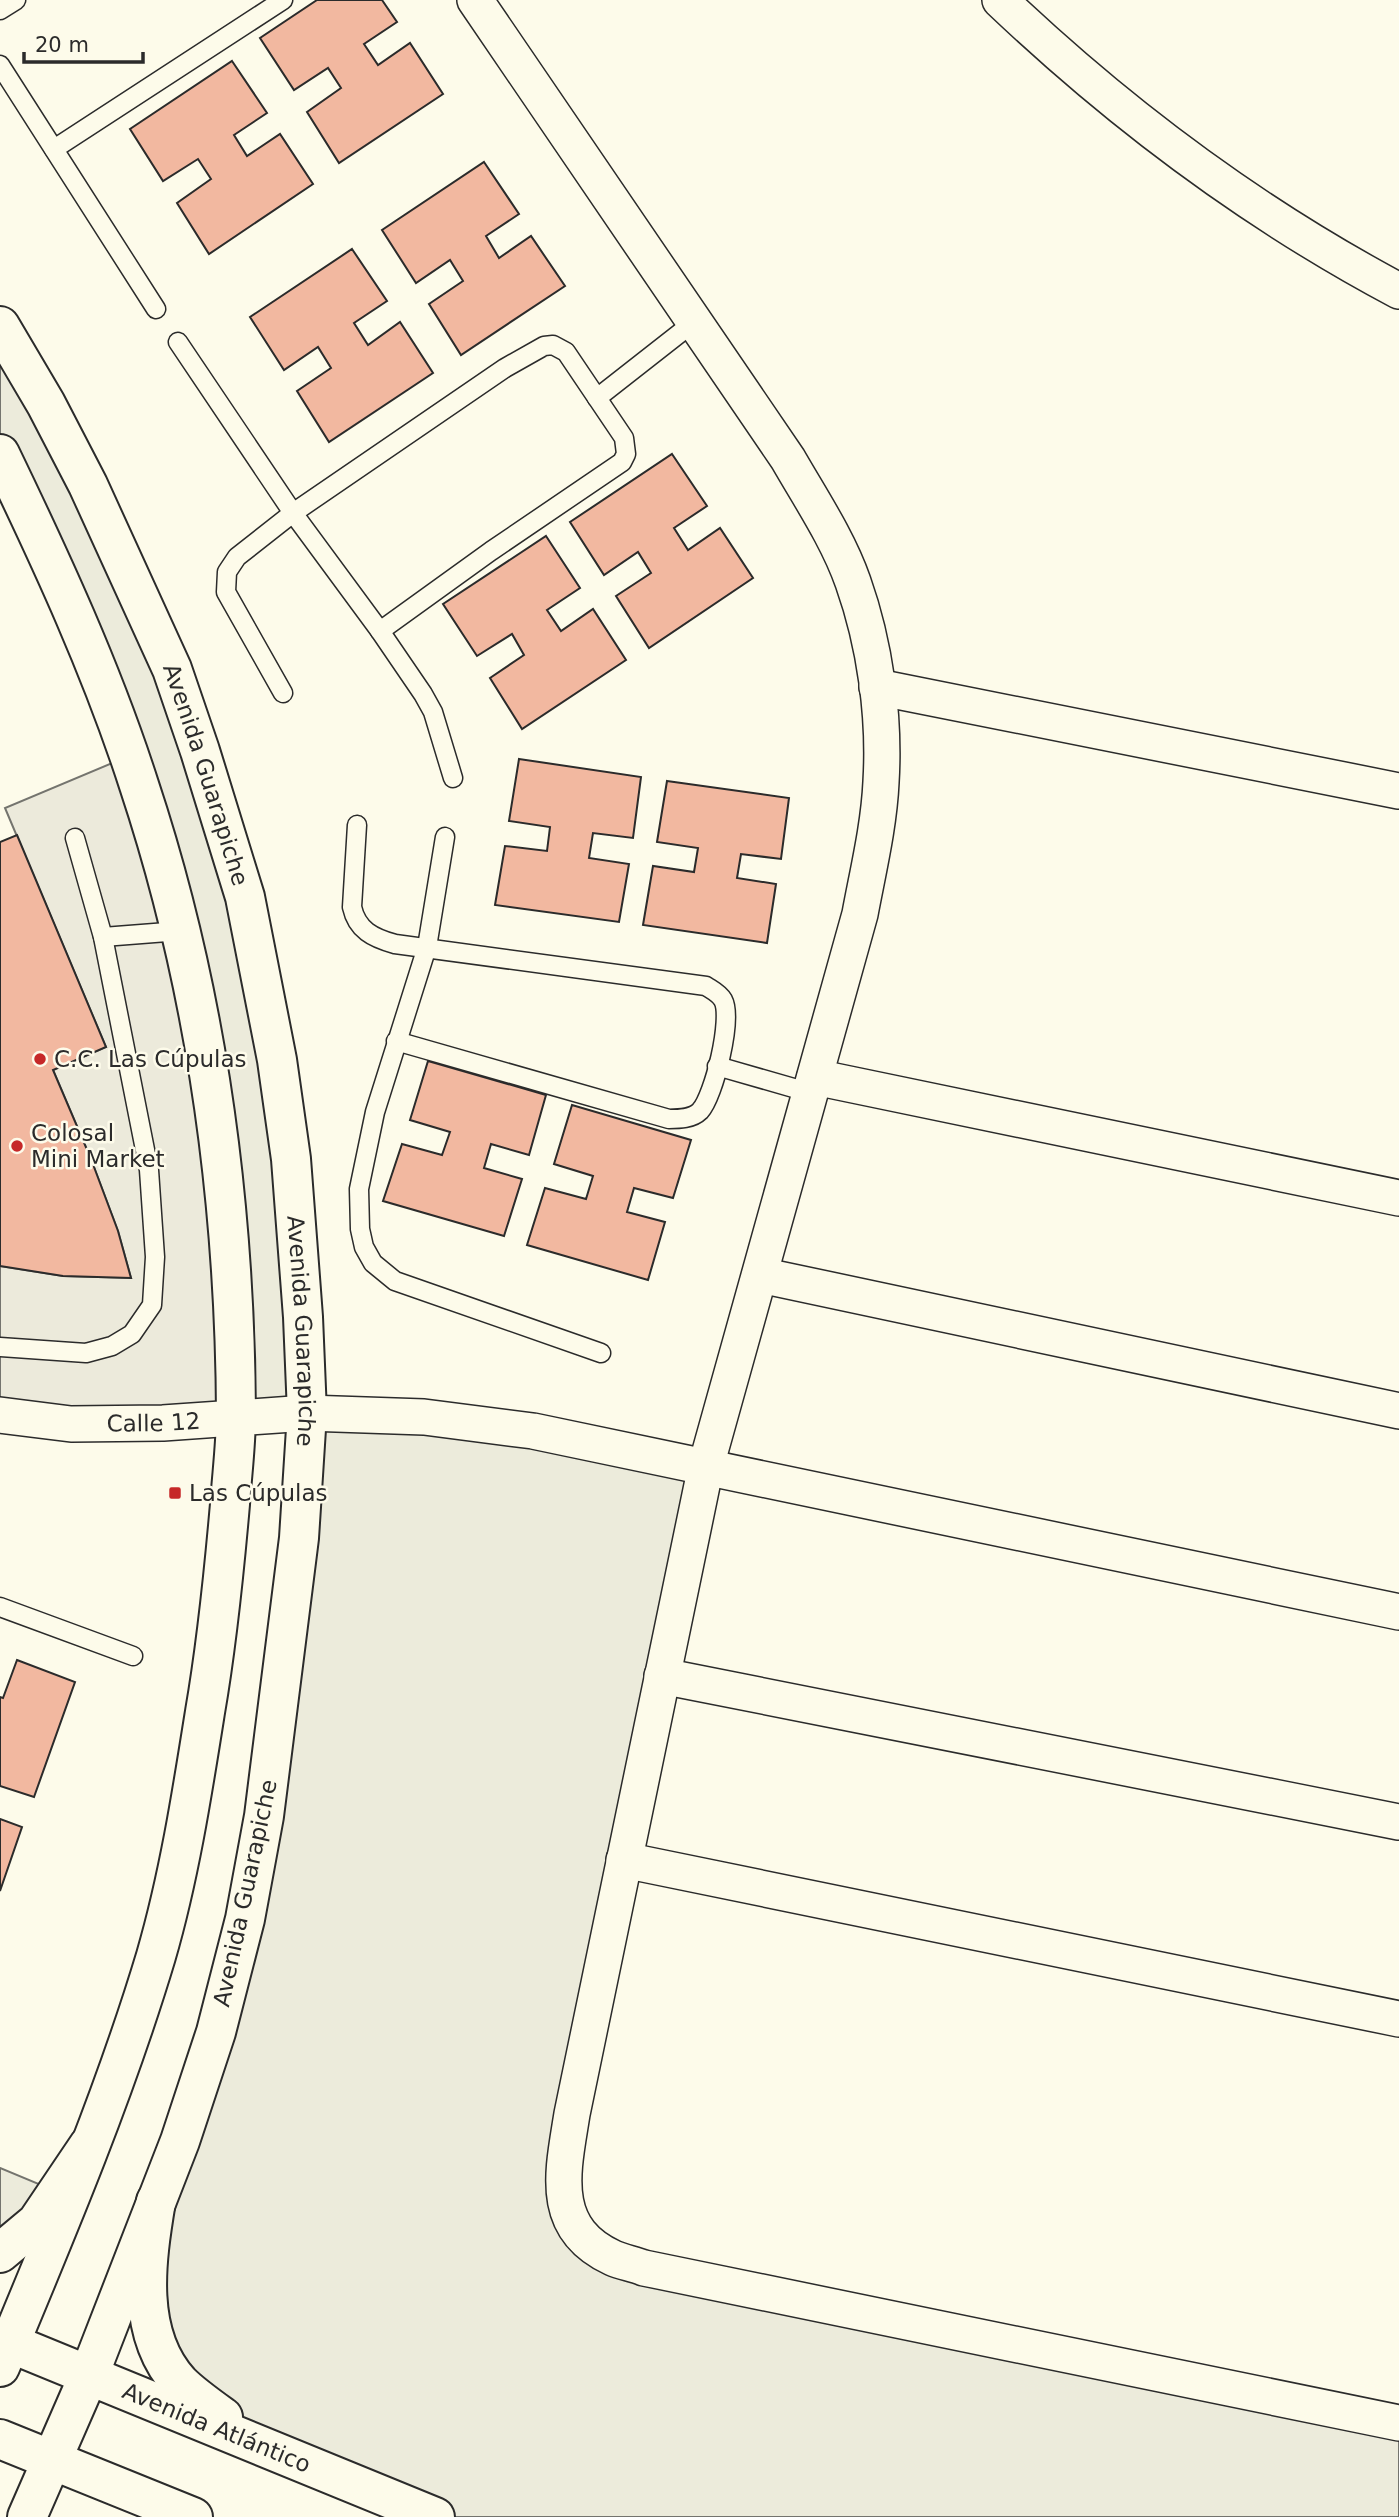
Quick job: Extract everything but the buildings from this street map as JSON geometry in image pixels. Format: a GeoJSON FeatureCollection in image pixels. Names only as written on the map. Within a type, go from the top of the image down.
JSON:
{"type":"FeatureCollection","features":[{"type":"Feature","properties":{"kind":"street"},"geometry":{"type":"LineString","coordinates":[[475,0],[788,459],[832,535],[853,581],[869,638],[882,732],[881,784],[872,855],[860,914],[706,1466],[662,1676],[564,2163],[564,2192],[571,2223],[586,2241],[613,2258],[644,2268],[1399,2423]]}},
{"type":"Feature","properties":{"kind":"street"},"geometry":{"type":"LineString","coordinates":[[1000,0],[1093,83],[1173,148],[1313,243],[1399,291]]}},
{"type":"Feature","properties":{"kind":"street","name":"Avenida Guarapiche"},"geometry":{"type":"LineString","coordinates":[[0,326],[46,404],[88,485],[172,669],[245,897],[277,1060],[291,1159],[307,1413],[299,1538],[262,1829],[244,1919],[216,2032],[180,2141],[89,2375],[27,2517]]}},
{"type":"Feature","properties":{"kind":"street"},"geometry":{"type":"LineString","coordinates":[[0,454],[58,573],[102,682],[139,782],[163,861],[211,1082],[223,1182],[236,1418],[224,1579],[212,1672],[186,1833],[156,1954],[89,2145],[3,2350]]}},
{"type":"Feature","properties":{"kind":"street"},"geometry":{"type":"LineString","coordinates":[[877,687],[1399,791]]}},
{"type":"Feature","properties":{"kind":"street"},"geometry":{"type":"LineString","coordinates":[[813,1085],[1399,1198]]}},
{"type":"Feature","properties":{"kind":"street"},"geometry":{"type":"LineString","coordinates":[[760,1275],[1399,1411]]}},
{"type":"Feature","properties":{"kind":"street","name":"Calle 12"},"geometry":{"type":"LineString","coordinates":[[0,1415],[71,1424],[163,1423],[307,1413],[424,1417],[533,1431],[1399,1612]]}},
{"type":"Feature","properties":{"kind":"street"},"geometry":{"type":"LineString","coordinates":[[662,1676],[1399,1822]]}},
{"type":"Feature","properties":{"kind":"street"},"geometry":{"type":"LineString","coordinates":[[624,1860],[1399,2019]]}},
{"type":"Feature","properties":{"kind":"street"},"geometry":{"type":"LineString","coordinates":[[0,2253],[37,2222],[89,2145]]}},
{"type":"Feature","properties":{"kind":"street"},"geometry":{"type":"LineString","coordinates":[[156,2202],[146,2280],[150,2319],[161,2355],[181,2383],[220,2415],[274,2451]]}},
{"type":"Feature","properties":{"kind":"street","name":"Avenida Atlántico"},"geometry":{"type":"LineString","coordinates":[[3,2350],[89,2375],[435,2517]]}},
{"type":"Feature","properties":{"kind":"street"},"geometry":{"type":"LineString","coordinates":[[0,2439],[193,2517]]}},
{"type":"Feature","properties":{"kind":"lane"},"geometry":{"type":"LineString","coordinates":[[0,10],[16,0]]}},
{"type":"Feature","properties":{"kind":"lane"},"geometry":{"type":"LineString","coordinates":[[54,149],[283,0]]}},
{"type":"Feature","properties":{"kind":"lane"},"geometry":{"type":"LineString","coordinates":[[0,65],[156,309]]}},
{"type":"Feature","properties":{"kind":"lane"},"geometry":{"type":"LineString","coordinates":[[597,398],[694,322]]}},
{"type":"Feature","properties":{"kind":"lane"},"geometry":{"type":"LineString","coordinates":[[178,342],[293,513],[380,631],[433,712],[453,778]]}},
{"type":"Feature","properties":{"kind":"lane"},"geometry":{"type":"LineString","coordinates":[[283,692],[226,592],[227,572],[237,557],[293,513],[505,368],[544,346],[553,345],[566,352],[624,438],[626,454],[622,462],[380,631]]}},
{"type":"Feature","properties":{"kind":"lane"},"geometry":{"type":"LineString","coordinates":[[357,825],[352,907],[354,917],[363,930],[376,939],[706,986],[716,991],[723,1000],[726,1011],[726,1025],[709,1096],[700,1111],[681,1119],[669,1119],[396,1041]]}},
{"type":"Feature","properties":{"kind":"lane"},"geometry":{"type":"LineString","coordinates":[[445,837],[427,947],[375,1112],[359,1189],[360,1229],[364,1247],[373,1263],[394,1281],[601,1353]]}},
{"type":"Feature","properties":{"kind":"lane"},"geometry":{"type":"LineString","coordinates":[[0,1348],[86,1353],[111,1346],[132,1334],[152,1305],[155,1257],[149,1170],[103,937],[75,838]]}},
{"type":"Feature","properties":{"kind":"lane"},"geometry":{"type":"LineString","coordinates":[[103,937],[180,931]]}},
{"type":"Feature","properties":{"kind":"lane"},"geometry":{"type":"LineString","coordinates":[[717,1066],[813,1085]]}},
{"type":"Feature","properties":{"kind":"lane"},"geometry":{"type":"LineString","coordinates":[[0,1608],[133,1656]]}},
{"type":"Feature","properties":{"kind":"shaded area"},"geometry":{"type":"Polygon","coordinates":[[[0,326],[46,404],[245,897],[307,1413],[706,1466],[572,2114],[586,2241],[1399,2423],[1399,2517],[435,2517],[274,2451],[181,2383],[146,2280],[216,2032],[307,1414],[236,1418],[180,931],[0,454],[0,326]]]}},
{"type":"Feature","properties":{"kind":"shaded area"},"geometry":{"type":"Polygon","coordinates":[[[129,756],[163,861],[236,1418],[0,1415],[0,1266],[63,1276],[131,1278],[118,1231],[91,1159],[53,1070],[106,1047],[5,808],[129,756]]]}},
{"type":"Feature","properties":{"kind":"shaded area"},"geometry":{"type":"Polygon","coordinates":[[[0,2168],[58,2192],[0,2253],[0,2168]]]}},
{"type":"Feature","properties":{"kind":"place","name":"C.C. Las Cúpulas"},"geometry":{"type":"Point","coordinates":[40,1059]}},
{"type":"Feature","properties":{"kind":"place","name":"Colosal Mini Market"},"geometry":{"type":"Point","coordinates":[17,1146]}},
{"type":"Feature","properties":{"kind":"place","name":"Las Cúpulas"},"geometry":{"type":"Point","coordinates":[175,1493]}}]}
